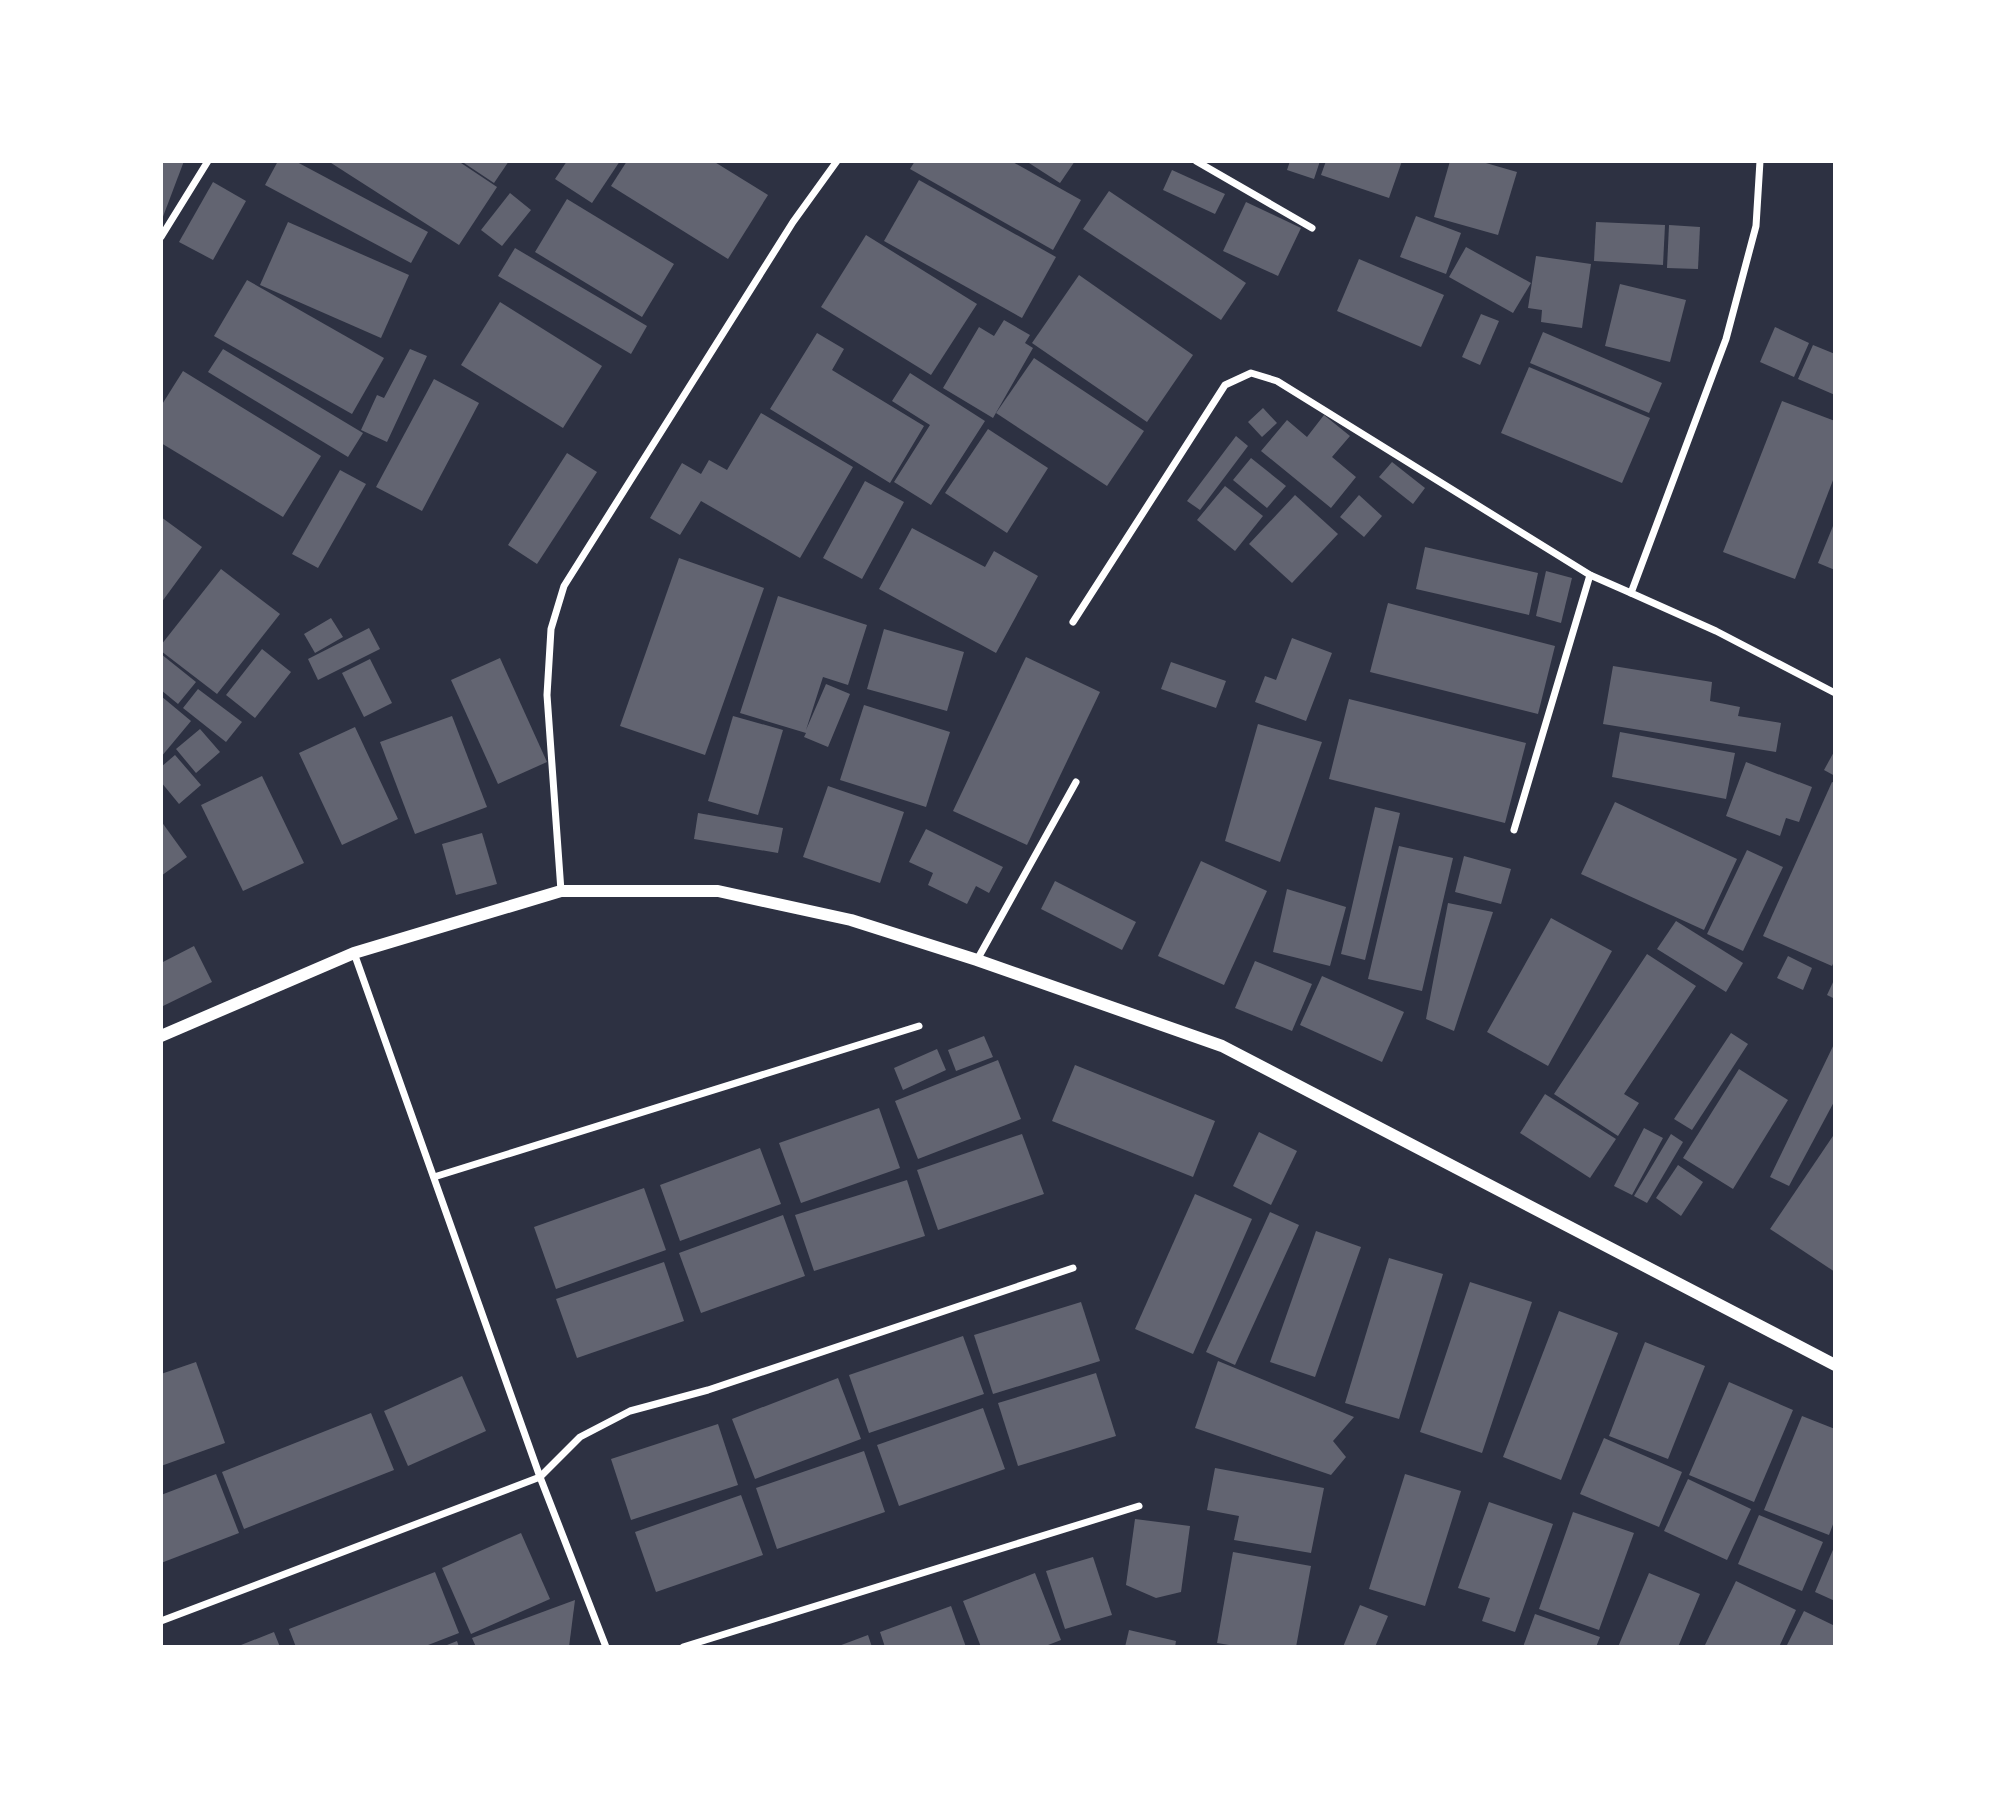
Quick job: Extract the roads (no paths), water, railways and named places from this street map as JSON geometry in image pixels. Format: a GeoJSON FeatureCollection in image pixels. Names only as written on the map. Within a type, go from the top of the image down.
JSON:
{"type":"FeatureCollection","features":[{"type":"Feature","properties":{"kind":"street"},"geometry":{"type":"LineString","coordinates":[[161,237],[208,161]]}},
{"type":"Feature","properties":{"kind":"street"},"geometry":{"type":"LineString","coordinates":[[561,891],[547,695],[551,629],[564,586],[793,222],[837,161]]}},
{"type":"Feature","properties":{"kind":"street"},"geometry":{"type":"LineString","coordinates":[[1196,161],[1312,228]]}},
{"type":"Feature","properties":{"kind":"street"},"geometry":{"type":"LineString","coordinates":[[1631,593],[1726,340],[1756,226],[1760,161]]}},
{"type":"Feature","properties":{"kind":"street"},"geometry":{"type":"LineString","coordinates":[[1073,622],[1225,385],[1251,373],[1277,381],[1590,575],[1716,631],[1835,693]]}},
{"type":"Feature","properties":{"kind":"street"},"geometry":{"type":"LineString","coordinates":[[1514,830],[1590,575]]}},
{"type":"Feature","properties":{"kind":"street"},"geometry":{"type":"LineString","coordinates":[[977,960],[1076,782]]}},
{"type":"Feature","properties":{"kind":"street"},"geometry":{"type":"LineString","coordinates":[[161,1036],[355,953],[561,891],[718,891],[851,920],[977,960],[1222,1046],[1835,1365]]}},
{"type":"Feature","properties":{"kind":"street"},"geometry":{"type":"LineString","coordinates":[[355,953],[540,1477],[606,1647]]}},
{"type":"Feature","properties":{"kind":"street"},"geometry":{"type":"LineString","coordinates":[[434,1177],[919,1027]]}},
{"type":"Feature","properties":{"kind":"street"},"geometry":{"type":"LineString","coordinates":[[161,1621],[540,1477],[580,1437],[630,1411],[708,1391],[1073,1268]]}},
{"type":"Feature","properties":{"kind":"street"},"geometry":{"type":"LineString","coordinates":[[683,1647],[1139,1506]]}}]}
